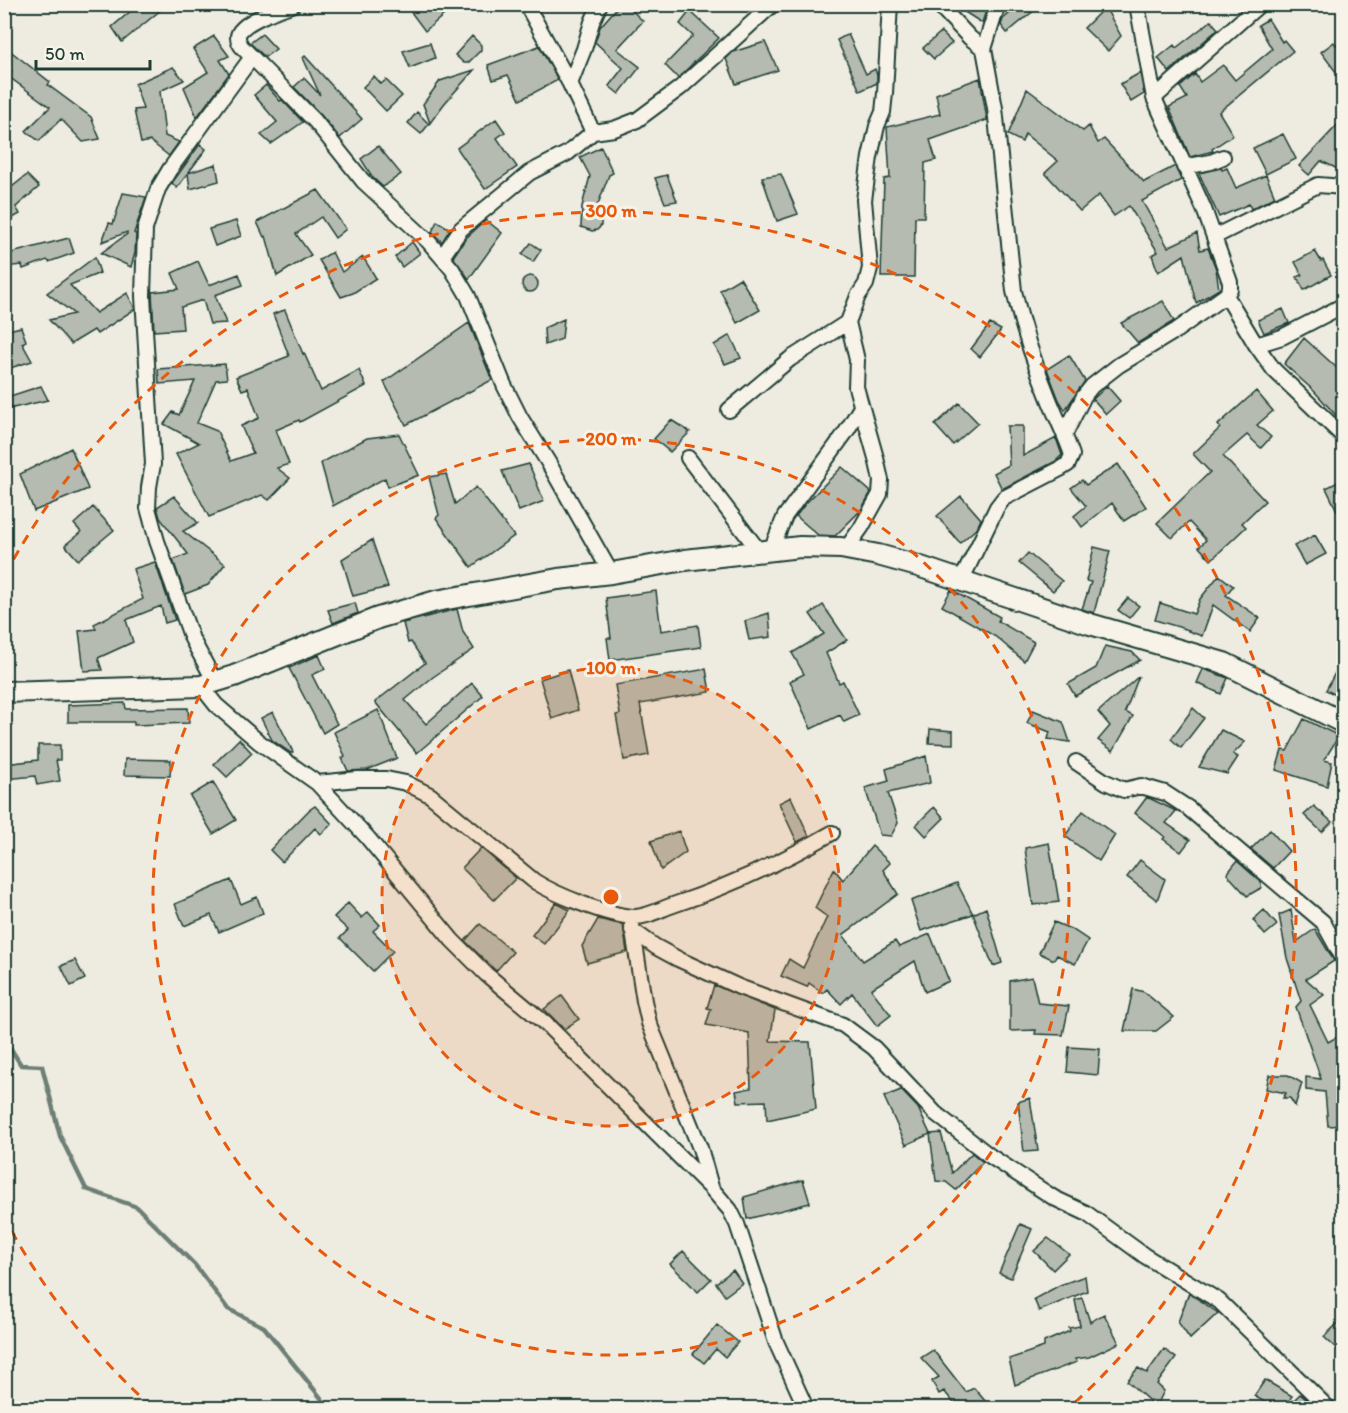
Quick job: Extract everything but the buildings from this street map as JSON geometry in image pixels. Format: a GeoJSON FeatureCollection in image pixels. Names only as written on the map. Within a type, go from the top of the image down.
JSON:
{"type":"FeatureCollection","features":[{"type":"Feature","properties":{"kind":"street"},"geometry":{"type":"LineString","coordinates":[[294,4],[273,11],[242,28],[237,34],[238,39],[252,57],[315,121],[363,181],[392,206],[452,269],[468,296],[504,386],[520,417],[611,573]]}},
{"type":"Feature","properties":{"kind":"street"},"geometry":{"type":"LineString","coordinates":[[526,4],[570,84],[593,132]]}},
{"type":"Feature","properties":{"kind":"street"},"geometry":{"type":"LineString","coordinates":[[570,84],[600,4]]}},
{"type":"Feature","properties":{"kind":"street"},"geometry":{"type":"LineString","coordinates":[[442,257],[461,229],[529,173],[568,153],[593,132],[614,129],[637,120],[680,88],[773,4]]}},
{"type":"Feature","properties":{"kind":"street"},"geometry":{"type":"LineString","coordinates":[[846,549],[866,521],[880,494],[881,480],[870,431],[856,387],[857,360],[848,322],[858,296],[866,284],[870,268],[864,200],[870,157],[877,126],[883,112],[890,4]]}},
{"type":"Feature","properties":{"kind":"street"},"geometry":{"type":"LineString","coordinates":[[938,4],[984,50]]}},
{"type":"Feature","properties":{"kind":"street"},"geometry":{"type":"LineString","coordinates":[[961,581],[997,507],[1004,498],[1068,464],[1072,455],[1041,381],[1020,319],[1014,291],[995,108],[984,50],[998,4]]}},
{"type":"Feature","properties":{"kind":"street"},"geometry":{"type":"LineString","coordinates":[[1065,434],[1084,396],[1092,386],[1119,365],[1177,330],[1226,295],[1230,289],[1230,282],[1204,209],[1154,98],[1137,4]]}},
{"type":"Feature","properties":{"kind":"street"},"geometry":{"type":"LineString","coordinates":[[1154,98],[1260,4]]}},
{"type":"Feature","properties":{"kind":"street"},"geometry":{"type":"LineString","coordinates":[[252,57],[170,169],[158,189],[145,229],[143,296],[153,464],[148,487],[148,508],[216,705],[259,742],[317,783],[367,837],[452,940],[486,974],[547,1025],[711,1188],[730,1210],[737,1224],[776,1342],[806,1408]]}},
{"type":"Feature","properties":{"kind":"street"},"geometry":{"type":"LineString","coordinates":[[1184,166],[1211,162],[1223,157]]}},
{"type":"Feature","properties":{"kind":"street"},"geometry":{"type":"LineString","coordinates":[[1214,237],[1318,185],[1344,187]]}},
{"type":"Feature","properties":{"kind":"street"},"geometry":{"type":"LineString","coordinates":[[1226,295],[1274,370],[1344,437]]}},
{"type":"Feature","properties":{"kind":"street"},"geometry":{"type":"LineString","coordinates":[[1256,345],[1282,337],[1344,305]]}},
{"type":"Feature","properties":{"kind":"street"},"geometry":{"type":"LineString","coordinates":[[729,410],[790,358],[848,322]]}},
{"type":"Feature","properties":{"kind":"street"},"geometry":{"type":"LineString","coordinates":[[765,551],[785,516],[846,432],[861,407]]}},
{"type":"Feature","properties":{"kind":"street"},"geometry":{"type":"LineString","coordinates":[[688,458],[765,551]]}},
{"type":"Feature","properties":{"kind":"street"},"geometry":{"type":"LineString","coordinates":[[4,692],[208,684],[378,618],[424,605],[558,579],[611,573],[685,560],[800,547],[846,549],[918,566],[1090,624],[1224,663],[1344,723]]}},
{"type":"Feature","properties":{"kind":"street"},"geometry":{"type":"LineString","coordinates":[[1076,762],[1106,782],[1124,790],[1141,786],[1165,794],[1188,808],[1323,922],[1344,960]]}},
{"type":"Feature","properties":{"kind":"street"},"geometry":{"type":"LineString","coordinates":[[317,783],[386,779],[406,783],[430,795],[548,890],[608,911],[632,923],[656,947],[739,987],[843,1025],[874,1048],[935,1113],[990,1156],[1054,1198],[1086,1214],[1145,1256],[1219,1301],[1328,1408]]}},
{"type":"Feature","properties":{"kind":"street"},"geometry":{"type":"LineString","coordinates":[[632,923],[770,867],[832,833]]}},
{"type":"Feature","properties":{"kind":"street"},"geometry":{"type":"LineString","coordinates":[[632,923],[644,1000],[650,1023],[700,1148],[711,1188]]}},
{"type":"Feature","properties":{"kind":"waterway"},"geometry":{"type":"LineString","coordinates":[[4,1048],[11,1049],[21,1065],[42,1066],[60,1136],[86,1189],[137,1207],[195,1265],[228,1309],[264,1327],[329,1408]]}}]}
